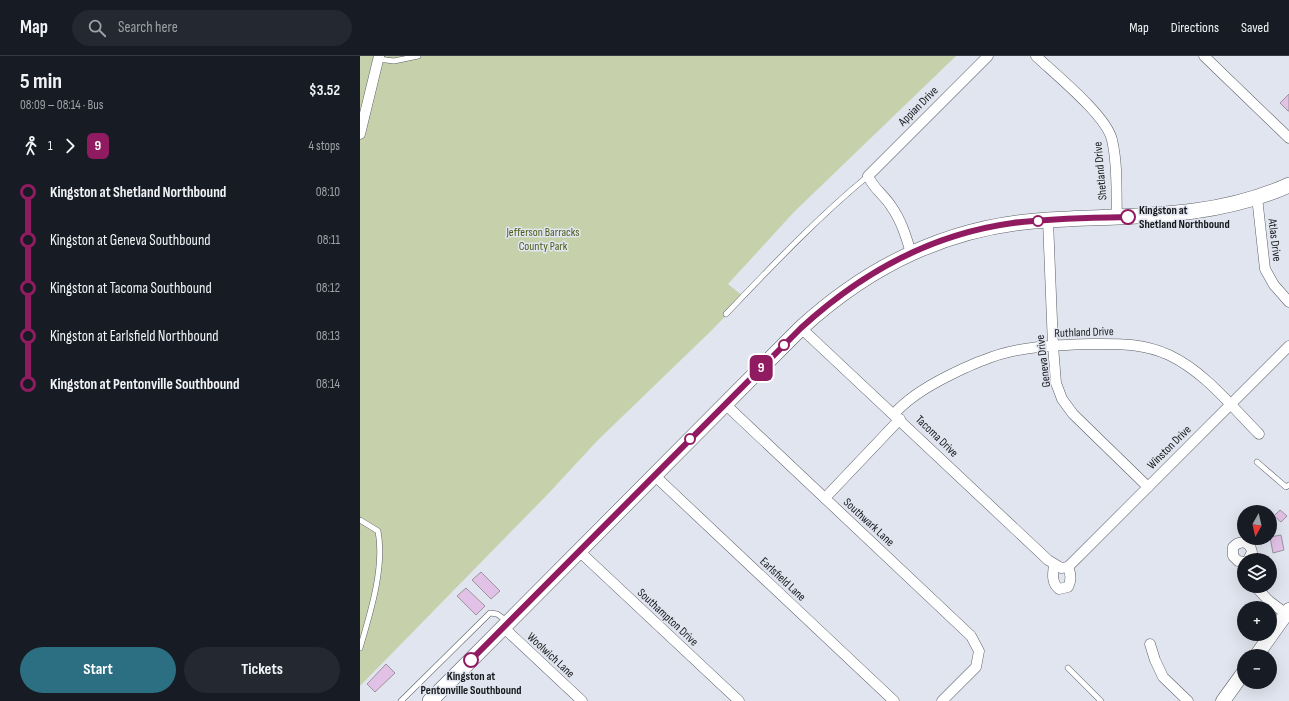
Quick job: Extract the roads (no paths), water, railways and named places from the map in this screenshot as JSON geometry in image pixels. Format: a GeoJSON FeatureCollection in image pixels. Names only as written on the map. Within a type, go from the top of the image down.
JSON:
{"type":"FeatureCollection","features":[{"type":"Feature","properties":{"kind":"main road"},"geometry":{"type":"LineString","coordinates":[[430,701],[801,328],[826,306],[858,282],[892,262],[911,253],[972,231],[1013,223],[1048,220],[1161,216],[1200,211],[1257,197],[1289,185]]}},
{"type":"Feature","properties":{"kind":"main road"},"geometry":{"type":"LineString","coordinates":[[1261,649],[1288,613]]}},
{"type":"Feature","properties":{"kind":"main road"},"geometry":{"type":"LineString","coordinates":[[1223,701],[1237,682]]}},
{"type":"Feature","properties":{"kind":"street","name":"Appian Drive"},"geometry":{"type":"LineString","coordinates":[[868,176],[988,56]]}},
{"type":"Feature","properties":{"kind":"street","name":"Shetland Drive"},"geometry":{"type":"LineString","coordinates":[[1036,56],[1094,112],[1106,126],[1112,139],[1117,218]]}},
{"type":"Feature","properties":{"kind":"street"},"geometry":{"type":"LineString","coordinates":[[1204,56],[1289,138]]}},
{"type":"Feature","properties":{"kind":"street"},"geometry":{"type":"LineString","coordinates":[[360,134],[378,57]]}},
{"type":"Feature","properties":{"kind":"street"},"geometry":{"type":"LineString","coordinates":[[868,176],[870,182],[891,205],[901,222],[911,253]]}},
{"type":"Feature","properties":{"kind":"street","name":"Atlas Drive"},"geometry":{"type":"LineString","coordinates":[[1257,197],[1265,269],[1274,286],[1289,302]]}},
{"type":"Feature","properties":{"kind":"street","name":"Geneva Drive"},"geometry":{"type":"LineString","coordinates":[[1048,220],[1052,346],[1056,383],[1062,399],[1073,414],[1148,487]]}},
{"type":"Feature","properties":{"kind":"street","name":"Tacoma Drive"},"geometry":{"type":"LineString","coordinates":[[801,328],[1054,565]]}},
{"type":"Feature","properties":{"kind":"street","name":"Ruthland Drive"},"geometry":{"type":"LineString","coordinates":[[825,498],[897,417],[902,405],[937,381],[985,359],[1020,350],[1052,346],[1124,344],[1149,347],[1186,364],[1202,376],[1259,434]]}},
{"type":"Feature","properties":{"kind":"street","name":"Winston Drive"},"geometry":{"type":"LineString","coordinates":[[1068,567],[1289,346]]}},
{"type":"Feature","properties":{"kind":"street","name":"Southwark Lane"},"geometry":{"type":"LineString","coordinates":[[725,404],[971,636],[979,651],[976,667],[942,701]]}},
{"type":"Feature","properties":{"kind":"street","name":"Earlsfield Lane"},"geometry":{"type":"LineString","coordinates":[[654,475],[894,701]]}},
{"type":"Feature","properties":{"kind":"street"},"geometry":{"type":"LineString","coordinates":[[1237,560],[1233,556],[1233,547],[1238,542],[1245,542],[1250,546],[1252,553]]}},
{"type":"Feature","properties":{"kind":"street","name":"Southampton Drive"},"geometry":{"type":"LineString","coordinates":[[579,551],[739,701]]}},
{"type":"Feature","properties":{"kind":"street"},"geometry":{"type":"LineString","coordinates":[[1054,565],[1061,568],[1068,567],[1071,574],[1068,587],[1059,589],[1056,586],[1053,580],[1054,565]]}},
{"type":"Feature","properties":{"kind":"street"},"geometry":{"type":"LineString","coordinates":[[1262,593],[1269,601],[1288,613]]}},
{"type":"Feature","properties":{"kind":"street","name":"Woolwich Lane"},"geometry":{"type":"LineString","coordinates":[[506,625],[582,701]]}},
{"type":"Feature","properties":{"kind":"street"},"geometry":{"type":"LineString","coordinates":[[1150,644],[1155,660],[1163,677],[1188,701]]}},
{"type":"Feature","properties":{"kind":"lane"},"geometry":{"type":"LineString","coordinates":[[378,57],[394,61],[418,56]]}},
{"type":"Feature","properties":{"kind":"lane"},"geometry":{"type":"LineString","coordinates":[[726,314],[784,253],[843,196],[868,176]]}},
{"type":"Feature","properties":{"kind":"lane"},"geometry":{"type":"LineString","coordinates":[[1257,462],[1286,487],[1289,485]]}},
{"type":"Feature","properties":{"kind":"lane"},"geometry":{"type":"LineString","coordinates":[[360,520],[378,531],[380,544],[374,605],[360,648]]}},
{"type":"Feature","properties":{"kind":"lane"},"geometry":{"type":"LineString","coordinates":[[401,701],[490,613],[496,614],[506,625]]}},
{"type":"Feature","properties":{"kind":"lane"},"geometry":{"type":"LineString","coordinates":[[1068,668],[1101,701]]}},
{"type":"Feature","properties":{"kind":"place","name":"Kingston at Shetland Northbound"},"geometry":{"type":"Point","coordinates":[1128,217]}},
{"type":"Feature","properties":{"kind":"place","name":"Kingston at Pentonville Southbound"},"geometry":{"type":"Point","coordinates":[471,660]}},
{"type":"Feature","properties":{"kind":"park label","name":"Jefferson Barracks County Park"},"geometry":{"type":"Point","coordinates":[543,239]}}]}
